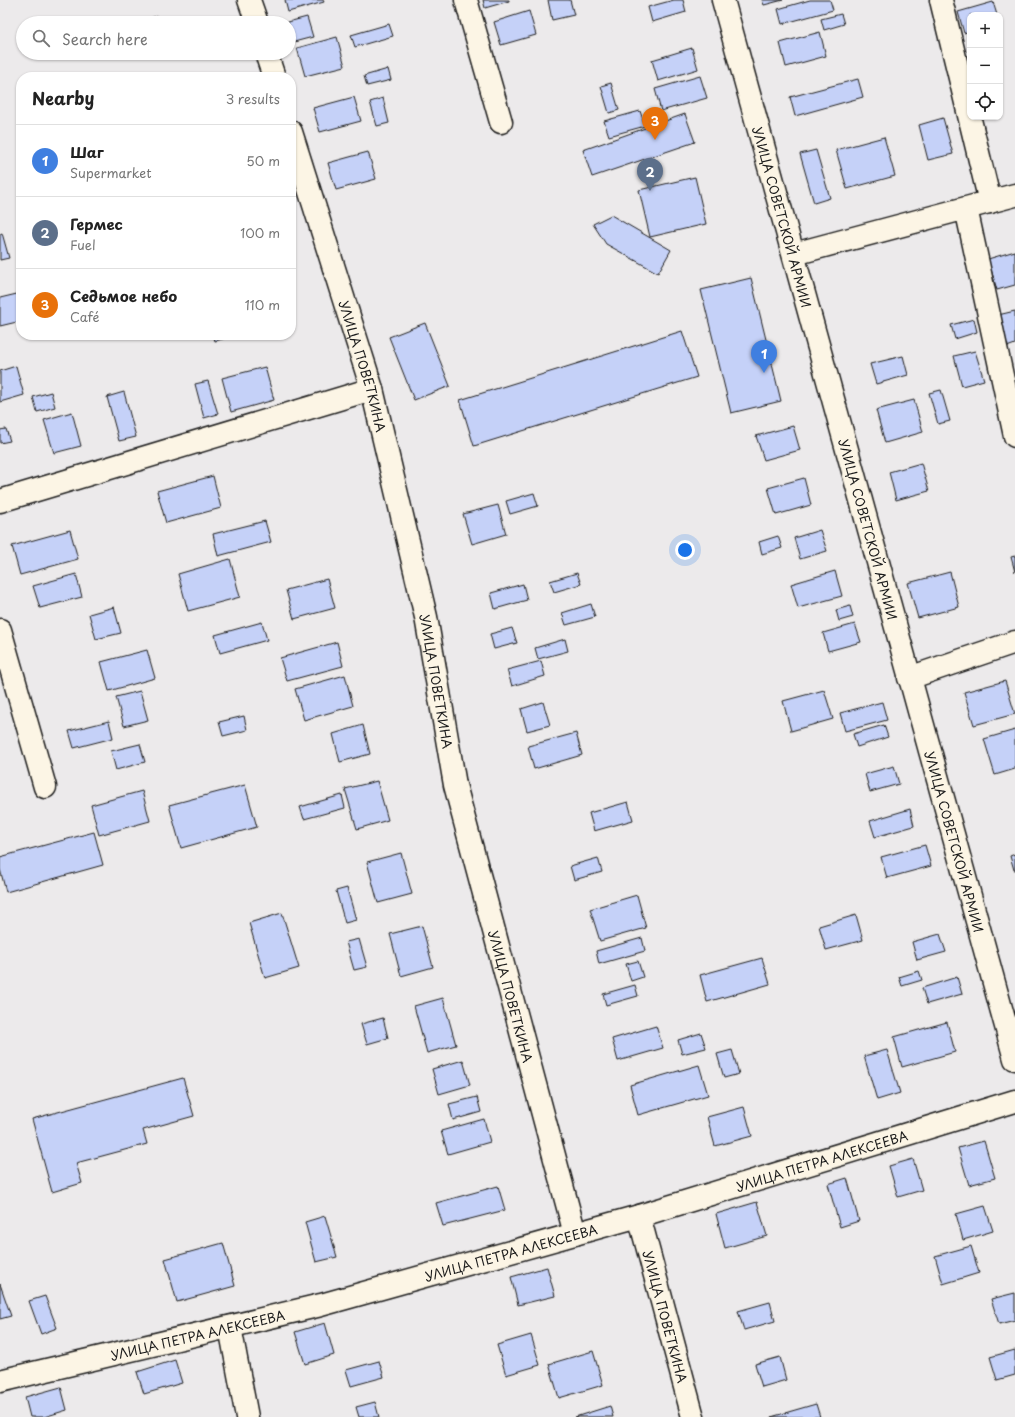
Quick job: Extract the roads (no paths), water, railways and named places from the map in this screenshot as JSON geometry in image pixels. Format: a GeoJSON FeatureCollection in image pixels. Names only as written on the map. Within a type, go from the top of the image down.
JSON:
{"type":"FeatureCollection","features":[{"type":"Feature","properties":{"kind":"street"},"geometry":{"type":"LineString","coordinates":[[250,0],[255,16]]}},
{"type":"Feature","properties":{"kind":"street"},"geometry":{"type":"LineString","coordinates":[[466,0],[501,122]]}},
{"type":"Feature","properties":{"kind":"street","name":"УЛИЦА СОВЕТСКОЙ АРМИИ"},"geometry":{"type":"LineString","coordinates":[[723,0],[1015,1059]]}},
{"type":"Feature","properties":{"kind":"street"},"geometry":{"type":"LineString","coordinates":[[941,0],[990,202]]}},
{"type":"Feature","properties":{"kind":"street"},"geometry":{"type":"LineString","coordinates":[[268,60],[272,72]]}},
{"type":"Feature","properties":{"kind":"street","name":"УЛИЦА ПОВЕТКИНА"},"geometry":{"type":"LineString","coordinates":[[296,148],[372,389],[426,617],[455,785],[575,1234]]}},
{"type":"Feature","properties":{"kind":"street"},"geometry":{"type":"LineString","coordinates":[[794,254],[1015,194]]}},
{"type":"Feature","properties":{"kind":"street"},"geometry":{"type":"LineString","coordinates":[[966,208],[1015,436]]}},
{"type":"Feature","properties":{"kind":"street"},"geometry":{"type":"LineString","coordinates":[[0,501],[372,389]]}},
{"type":"Feature","properties":{"kind":"street"},"geometry":{"type":"LineString","coordinates":[[0,630],[45,787]]}},
{"type":"Feature","properties":{"kind":"street"},"geometry":{"type":"LineString","coordinates":[[909,678],[1015,642]]}},
{"type":"Feature","properties":{"kind":"street","name":"УЛИЦА ПЕТРА АЛЕКСЕЕВА"},"geometry":{"type":"LineString","coordinates":[[0,1381],[321,1305],[639,1216],[1015,1101]]}},
{"type":"Feature","properties":{"kind":"street","name":"УЛИЦА ПОВЕТКИНА"},"geometry":{"type":"LineString","coordinates":[[639,1216],[692,1417]]}},
{"type":"Feature","properties":{"kind":"street"},"geometry":{"type":"LineString","coordinates":[[230,1326],[247,1417]]}},
{"type":"Feature","properties":{"kind":"place","name":"Седьмое небо"},"geometry":{"type":"Point","coordinates":[655,140]}},
{"type":"Feature","properties":{"kind":"place","name":"Гермес"},"geometry":{"type":"Point","coordinates":[650,191]}},
{"type":"Feature","properties":{"kind":"place","name":"Шаг"},"geometry":{"type":"Point","coordinates":[764,373]}}]}
